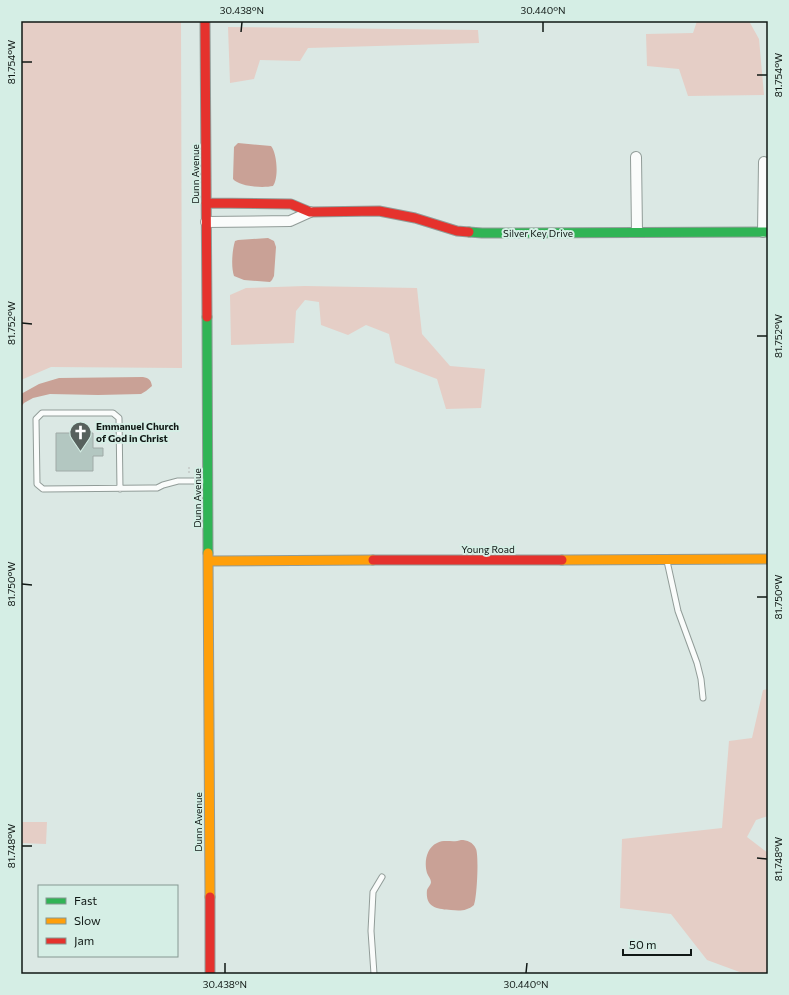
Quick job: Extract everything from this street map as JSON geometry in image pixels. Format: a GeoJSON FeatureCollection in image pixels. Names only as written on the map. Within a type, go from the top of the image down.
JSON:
{"type":"FeatureCollection","features":[{"type":"Feature","properties":{"kind":"street","name":"Dunn Avenue"},"geometry":{"type":"LineString","coordinates":[[205,21],[210,974]]}},
{"type":"Feature","properties":{"kind":"street"},"geometry":{"type":"LineString","coordinates":[[636,157],[637,232]]}},
{"type":"Feature","properties":{"kind":"street"},"geometry":{"type":"LineString","coordinates":[[764,162],[766,232]]}},
{"type":"Feature","properties":{"kind":"street","name":"Silver Key Drive"},"geometry":{"type":"LineString","coordinates":[[206,203],[291,204],[310,212]]}},
{"type":"Feature","properties":{"kind":"street","name":"Silver Key Drive"},"geometry":{"type":"LineString","coordinates":[[206,222],[290,221],[310,212],[379,211],[415,218],[457,231],[482,233],[766,232]]}},
{"type":"Feature","properties":{"kind":"street","name":"Young Road"},"geometry":{"type":"LineString","coordinates":[[208,561],[768,560]]}},
{"type":"Feature","properties":{"kind":"lane"},"geometry":{"type":"LineString","coordinates":[[120,489],[119,418],[113,413],[42,413],[36,419],[37,484],[43,489],[120,489],[157,488],[178,481],[208,481]]}},
{"type":"Feature","properties":{"kind":"lane"},"geometry":{"type":"LineString","coordinates":[[667,560],[678,611],[701,678],[703,698]]}},
{"type":"Feature","properties":{"kind":"lane"},"geometry":{"type":"LineString","coordinates":[[374,974],[371,931],[373,892],[382,877]]}},
{"type":"Feature","properties":{"kind":"path"},"geometry":{"type":"LineString","coordinates":[[189,466],[189,473]]}},
{"type":"Feature","properties":{"kind":"shaded area"},"geometry":{"type":"Polygon","coordinates":[[[21,21],[181,21],[182,368],[51,367],[21,380],[21,21]]]}},
{"type":"Feature","properties":{"kind":"shaded area"},"geometry":{"type":"Polygon","coordinates":[[[697,21],[749,21],[759,39],[764,95],[688,96],[679,69],[647,66],[646,34],[693,33],[697,21]]]}},
{"type":"Feature","properties":{"kind":"shaded area"},"geometry":{"type":"Polygon","coordinates":[[[228,27],[478,30],[479,43],[308,48],[300,61],[260,60],[254,79],[230,83],[228,27]]]}},
{"type":"Feature","properties":{"kind":"shaded area"},"geometry":{"type":"Polygon","coordinates":[[[238,143],[271,146],[275,154],[277,172],[273,186],[258,187],[246,185],[236,182],[233,179],[234,147],[238,143]]]}},
{"type":"Feature","properties":{"kind":"shaded area"},"geometry":{"type":"Polygon","coordinates":[[[268,238],[274,241],[276,247],[274,276],[272,280],[270,282],[244,280],[234,276],[232,259],[235,241],[268,238]]]}},
{"type":"Feature","properties":{"kind":"shaded area"},"geometry":{"type":"Polygon","coordinates":[[[305,286],[417,288],[422,334],[450,366],[485,369],[481,408],[446,409],[437,379],[395,363],[389,334],[366,325],[348,335],[321,325],[319,302],[305,300],[296,311],[294,343],[231,345],[230,295],[246,288],[305,286]]]}},
{"type":"Feature","properties":{"kind":"shaded area"},"geometry":{"type":"Polygon","coordinates":[[[59,378],[147,378],[151,382],[152,386],[141,394],[50,394],[33,398],[24,403],[21,407],[21,394],[39,384],[59,378]]]}},
{"type":"Feature","properties":{"kind":"shaded area"},"geometry":{"type":"Polygon","coordinates":[[[768,689],[768,816],[756,820],[747,837],[768,853],[768,974],[745,974],[707,960],[671,914],[620,908],[622,839],[722,828],[729,741],[752,738],[763,690],[768,689]]]}},
{"type":"Feature","properties":{"kind":"shaded area"},"geometry":{"type":"Polygon","coordinates":[[[21,822],[47,822],[46,844],[21,843],[21,822]]]}},
{"type":"Feature","properties":{"kind":"shaded area"},"geometry":{"type":"Polygon","coordinates":[[[461,840],[472,843],[477,853],[477,877],[474,905],[460,910],[446,910],[437,908],[430,904],[427,896],[427,890],[431,884],[431,880],[426,869],[428,852],[433,845],[437,843],[443,841],[461,840]]]}},
{"type":"Feature","properties":{"kind":"building","name":"Emmanuel Church of God in Christ"},"geometry":{"type":"Polygon","coordinates":[[[56,433],[93,433],[93,448],[103,448],[103,456],[93,456],[93,471],[56,471],[56,433]]]}},
{"type":"Feature","properties":{"kind":"traffic: fast"},"geometry":{"type":"LineString","coordinates":[[469,232],[768,232]]}},
{"type":"Feature","properties":{"kind":"traffic: fast"},"geometry":{"type":"LineString","coordinates":[[207,317],[208,553]]}},
{"type":"Feature","properties":{"kind":"traffic: slow"},"geometry":{"type":"LineString","coordinates":[[208,553],[210,897]]}},
{"type":"Feature","properties":{"kind":"traffic: slow"},"geometry":{"type":"LineString","coordinates":[[562,560],[768,559]]}},
{"type":"Feature","properties":{"kind":"traffic: slow"},"geometry":{"type":"LineString","coordinates":[[208,561],[373,560]]}},
{"type":"Feature","properties":{"kind":"traffic: jam"},"geometry":{"type":"LineString","coordinates":[[205,21],[207,317]]}},
{"type":"Feature","properties":{"kind":"traffic: jam"},"geometry":{"type":"LineString","coordinates":[[206,203],[291,204],[310,212],[379,211],[415,218],[457,231],[469,232]]}},
{"type":"Feature","properties":{"kind":"traffic: jam"},"geometry":{"type":"LineString","coordinates":[[373,560],[562,560]]}},
{"type":"Feature","properties":{"kind":"traffic: jam"},"geometry":{"type":"LineString","coordinates":[[210,897],[210,974]]}},
{"type":"Feature","properties":{"kind":"place","name":"Emmanuel Church of God in Christ"},"geometry":{"type":"Point","coordinates":[80,452]}}]}
